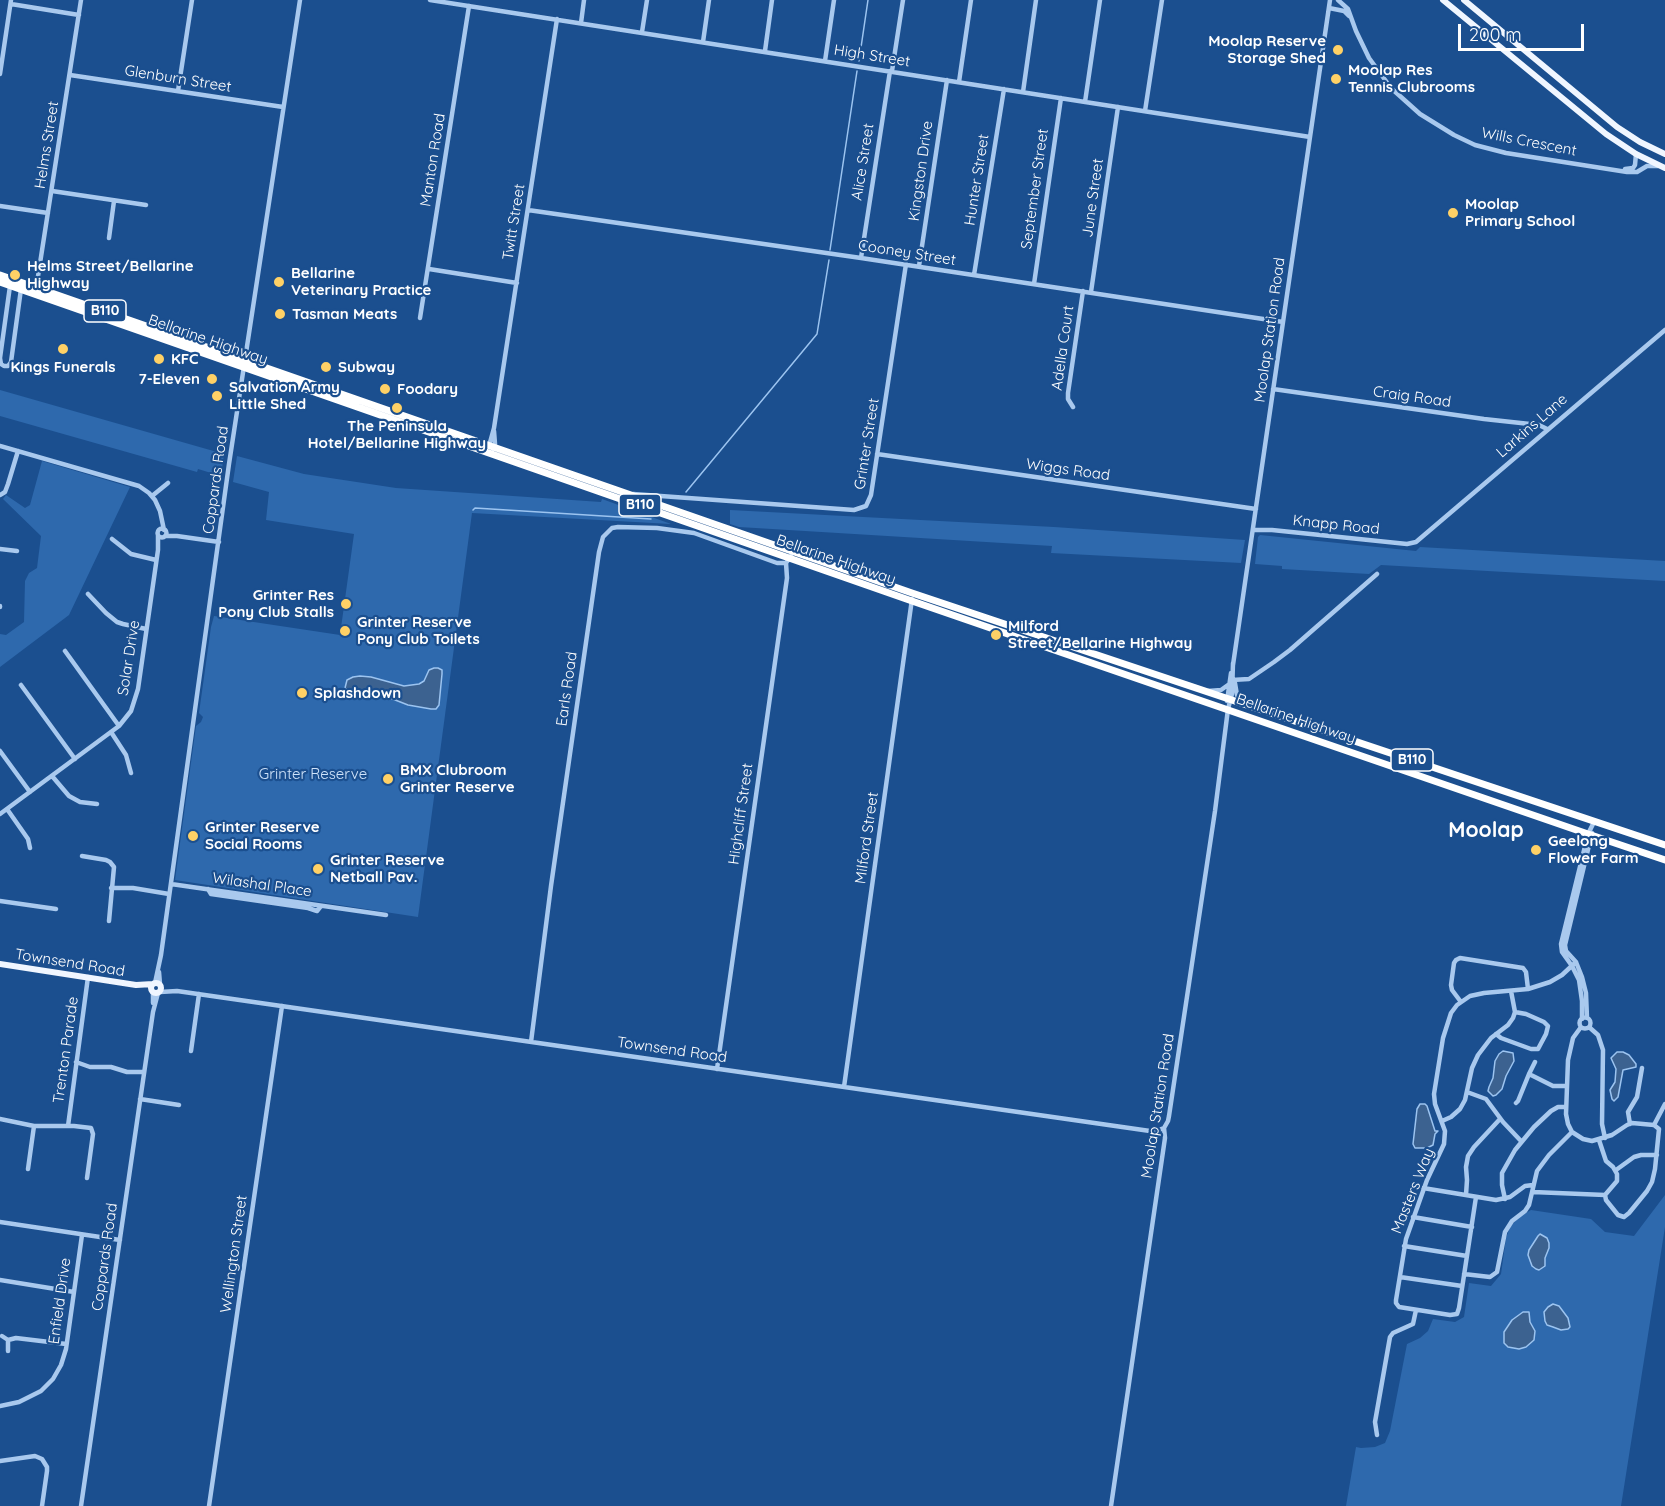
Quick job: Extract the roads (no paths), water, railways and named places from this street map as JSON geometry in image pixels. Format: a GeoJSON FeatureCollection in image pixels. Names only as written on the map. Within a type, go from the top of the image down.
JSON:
{"type":"FeatureCollection","features":[{"type":"Feature","properties":{"kind":"highway","name":"Bellarine Highway"},"geometry":{"type":"LineString","coordinates":[[0,275],[36,291],[245,364],[658,504],[789,557]]}},
{"type":"Feature","properties":{"kind":"highway","name":"Bellarine Highway"},"geometry":{"type":"LineString","coordinates":[[0,282],[36,291]]}},
{"type":"Feature","properties":{"kind":"highway","name":"Bellarine Highway"},"geometry":{"type":"LineString","coordinates":[[492,448],[644,506],[789,557],[1229,698],[1665,845]]}},
{"type":"Feature","properties":{"kind":"highway"},"geometry":{"type":"LineString","coordinates":[[644,506],[658,504]]}},
{"type":"Feature","properties":{"kind":"highway","name":"Bellarine Highway"},"geometry":{"type":"LineString","coordinates":[[912,597],[1665,860]]}},
{"type":"Feature","properties":{"kind":"main road"},"geometry":{"type":"LineString","coordinates":[[1443,0],[1606,134],[1636,154],[1662,167]]}},
{"type":"Feature","properties":{"kind":"main road"},"geometry":{"type":"LineString","coordinates":[[1464,0],[1617,127],[1665,154]]}},
{"type":"Feature","properties":{"kind":"main road","name":"Townsend Road"},"geometry":{"type":"LineString","coordinates":[[0,964],[156,988]]}},
{"type":"Feature","properties":{"kind":"street","name":"Helms Street"},"geometry":{"type":"LineString","coordinates":[[36,291],[81,0]]}},
{"type":"Feature","properties":{"kind":"street"},"geometry":{"type":"LineString","coordinates":[[178,91],[192,0]]}},
{"type":"Feature","properties":{"kind":"street","name":"Coppards Road"},"geometry":{"type":"LineString","coordinates":[[81,1506],[219,542],[300,0]]}},
{"type":"Feature","properties":{"kind":"street","name":"High Street"},"geometry":{"type":"LineString","coordinates":[[430,0],[1310,137]]}},
{"type":"Feature","properties":{"kind":"street"},"geometry":{"type":"LineString","coordinates":[[581,23],[585,0]]}},
{"type":"Feature","properties":{"kind":"street"},"geometry":{"type":"LineString","coordinates":[[642,32],[647,0]]}},
{"type":"Feature","properties":{"kind":"street"},"geometry":{"type":"LineString","coordinates":[[703,42],[710,0]]}},
{"type":"Feature","properties":{"kind":"street"},"geometry":{"type":"LineString","coordinates":[[765,51],[772,0]]}},
{"type":"Feature","properties":{"kind":"street"},"geometry":{"type":"LineString","coordinates":[[825,61],[834,0]]}},
{"type":"Feature","properties":{"kind":"street","name":"Alice Street"},"geometry":{"type":"LineString","coordinates":[[861,258],[903,0]]}},
{"type":"Feature","properties":{"kind":"street"},"geometry":{"type":"LineString","coordinates":[[959,82],[971,0]]}},
{"type":"Feature","properties":{"kind":"street"},"geometry":{"type":"LineString","coordinates":[[1023,92],[1036,0]]}},
{"type":"Feature","properties":{"kind":"street"},"geometry":{"type":"LineString","coordinates":[[1085,102],[1100,0]]}},
{"type":"Feature","properties":{"kind":"street"},"geometry":{"type":"LineString","coordinates":[[1145,111],[1162,0]]}},
{"type":"Feature","properties":{"kind":"street","name":"Moolap Station Road"},"geometry":{"type":"LineString","coordinates":[[1112,1506],[1165,1138],[1164,1128],[1169,1116],[1215,811],[1233,663],[1330,0]]}},
{"type":"Feature","properties":{"kind":"street","name":"Wills Crescent"},"geometry":{"type":"LineString","coordinates":[[1338,0],[1346,7],[1369,58],[1391,88],[1420,114],[1443,129],[1475,145],[1506,153],[1632,172],[1637,172],[1647,166],[1662,167]]}},
{"type":"Feature","properties":{"kind":"street"},"geometry":{"type":"LineString","coordinates":[[0,74],[11,2],[79,15]]}},
{"type":"Feature","properties":{"kind":"street","name":"Manton Road"},"geometry":{"type":"LineString","coordinates":[[420,318],[469,6]]}},
{"type":"Feature","properties":{"kind":"street"},"geometry":{"type":"LineString","coordinates":[[1329,8],[1344,11],[1351,18]]}},
{"type":"Feature","properties":{"kind":"street","name":"Twitt Street"},"geometry":{"type":"LineString","coordinates":[[492,448],[557,19]]}},
{"type":"Feature","properties":{"kind":"street","name":"Glenburn Street"},"geometry":{"type":"LineString","coordinates":[[70,75],[283,108]]}},
{"type":"Feature","properties":{"kind":"street","name":"Kingston Drive"},"geometry":{"type":"LineString","coordinates":[[919,266],[947,80]]}},
{"type":"Feature","properties":{"kind":"street","name":"Hunter Street"},"geometry":{"type":"LineString","coordinates":[[974,275],[1004,89]]}},
{"type":"Feature","properties":{"kind":"street","name":"September Street"},"geometry":{"type":"LineString","coordinates":[[1034,284],[1061,98]]}},
{"type":"Feature","properties":{"kind":"street","name":"June Street"},"geometry":{"type":"LineString","coordinates":[[1091,292],[1118,107]]}},
{"type":"Feature","properties":{"kind":"street"},"geometry":{"type":"LineString","coordinates":[[1617,169],[1633,168],[1636,154]]}},
{"type":"Feature","properties":{"kind":"street"},"geometry":{"type":"LineString","coordinates":[[52,191],[146,205]]}},
{"type":"Feature","properties":{"kind":"street"},"geometry":{"type":"LineString","coordinates":[[109,238],[114,201]]}},
{"type":"Feature","properties":{"kind":"street"},"geometry":{"type":"LineString","coordinates":[[0,206],[48,213]]}},
{"type":"Feature","properties":{"kind":"street","name":"Cooney Street"},"geometry":{"type":"LineString","coordinates":[[528,210],[906,264],[1283,322]]}},
{"type":"Feature","properties":{"kind":"street","name":"Grinter Street"},"geometry":{"type":"LineString","coordinates":[[627,493],[859,510],[866,506],[870,500],[906,264]]}},
{"type":"Feature","properties":{"kind":"street"},"geometry":{"type":"LineString","coordinates":[[429,269],[517,283]]}},
{"type":"Feature","properties":{"kind":"street"},"geometry":{"type":"LineString","coordinates":[[10,286],[0,358],[4,366],[8,366],[11,362],[21,289]]}},
{"type":"Feature","properties":{"kind":"street","name":"Adella Court"},"geometry":{"type":"LineString","coordinates":[[1073,407],[1068,399],[1068,393],[1083,291]]}},
{"type":"Feature","properties":{"kind":"street","name":"Larkins Lane"},"geometry":{"type":"LineString","coordinates":[[1416,542],[1665,330]]}},
{"type":"Feature","properties":{"kind":"street","name":"Craig Road"},"geometry":{"type":"LineString","coordinates":[[1273,389],[1539,425],[1547,429]]}},
{"type":"Feature","properties":{"kind":"street"},"geometry":{"type":"LineString","coordinates":[[0,446],[134,483],[145,489],[158,505],[162,533],[219,542]]}},
{"type":"Feature","properties":{"kind":"street"},"geometry":{"type":"LineString","coordinates":[[0,495],[5,492],[18,451]]}},
{"type":"Feature","properties":{"kind":"street","name":"Wiggs Road"},"geometry":{"type":"LineString","coordinates":[[877,454],[1256,509]]}},
{"type":"Feature","properties":{"kind":"street"},"geometry":{"type":"LineString","coordinates":[[152,496],[168,483]]}},
{"type":"Feature","properties":{"kind":"street","name":"Grinter Street"},"geometry":{"type":"LineString","coordinates":[[658,504],[675,497]]}},
{"type":"Feature","properties":{"kind":"street","name":"Earls Road"},"geometry":{"type":"LineString","coordinates":[[531,1042],[551,886],[603,537],[612,528],[626,526],[667,529],[694,533],[769,561],[789,557]]}},
{"type":"Feature","properties":{"kind":"street","name":"Knapp Road"},"geometry":{"type":"LineString","coordinates":[[1253,530],[1407,544],[1416,542]]}},
{"type":"Feature","properties":{"kind":"street","name":"Solar Drive"},"geometry":{"type":"LineString","coordinates":[[0,814],[119,726],[131,711],[136,697],[162,533]]}},
{"type":"Feature","properties":{"kind":"street"},"geometry":{"type":"LineString","coordinates":[[112,539],[131,554],[156,560]]}},
{"type":"Feature","properties":{"kind":"street"},"geometry":{"type":"LineString","coordinates":[[0,549],[17,551]]}},
{"type":"Feature","properties":{"kind":"street","name":"Highcliff Street"},"geometry":{"type":"LineString","coordinates":[[717,1069],[789,557]]}},
{"type":"Feature","properties":{"kind":"street"},"geometry":{"type":"LineString","coordinates":[[1205,691],[1221,690],[1232,680],[1251,678],[1283,656],[1377,574]]}},
{"type":"Feature","properties":{"kind":"street"},"geometry":{"type":"LineString","coordinates":[[88,594],[117,622],[146,628]]}},
{"type":"Feature","properties":{"kind":"street","name":"Milford Street"},"geometry":{"type":"LineString","coordinates":[[844,1087],[912,597]]}},
{"type":"Feature","properties":{"kind":"street"},"geometry":{"type":"LineString","coordinates":[[64,651],[119,726]]}},
{"type":"Feature","properties":{"kind":"street"},"geometry":{"type":"LineString","coordinates":[[1232,680],[1241,703]]}},
{"type":"Feature","properties":{"kind":"street"},"geometry":{"type":"LineString","coordinates":[[21,685],[75,759]]}},
{"type":"Feature","properties":{"kind":"street"},"geometry":{"type":"LineString","coordinates":[[111,732],[126,755],[131,773]]}},
{"type":"Feature","properties":{"kind":"street"},"geometry":{"type":"LineString","coordinates":[[0,751],[30,792]]}},
{"type":"Feature","properties":{"kind":"street"},"geometry":{"type":"LineString","coordinates":[[52,776],[69,796],[80,802],[97,804]]}},
{"type":"Feature","properties":{"kind":"street"},"geometry":{"type":"LineString","coordinates":[[7,809],[28,839],[30,848]]}},
{"type":"Feature","properties":{"kind":"street"},"geometry":{"type":"LineString","coordinates":[[1589,1027],[1591,1022],[1585,1018],[1581,981],[1565,945],[1594,822]]}},
{"type":"Feature","properties":{"kind":"street"},"geometry":{"type":"LineString","coordinates":[[82,856],[100,858],[112,864],[114,870],[109,921]]}},
{"type":"Feature","properties":{"kind":"street","name":"Wilashal Place"},"geometry":{"type":"LineString","coordinates":[[171,884],[386,915]]}},
{"type":"Feature","properties":{"kind":"street"},"geometry":{"type":"LineString","coordinates":[[111,888],[132,888],[169,894]]}},
{"type":"Feature","properties":{"kind":"street"},"geometry":{"type":"LineString","coordinates":[[0,901],[56,909]]}},
{"type":"Feature","properties":{"kind":"street"},"geometry":{"type":"LineString","coordinates":[[1528,989],[1526,972],[1523,968],[1460,958],[1454,963],[1451,985],[1461,1002],[1476,995],[1528,989],[1550,982],[1574,964]]}},
{"type":"Feature","properties":{"kind":"street","name":"Trenton Parade"},"geometry":{"type":"LineString","coordinates":[[68,1126],[88,977]]}},
{"type":"Feature","properties":{"kind":"street","name":"Townsend Road"},"geometry":{"type":"LineString","coordinates":[[156,988],[1150,1131],[1164,1128]]}},
{"type":"Feature","properties":{"kind":"street"},"geometry":{"type":"LineString","coordinates":[[1442,1121],[1451,1118],[1461,1109],[1475,1061],[1482,1049],[1511,1022],[1515,1012],[1511,991]]}},
{"type":"Feature","properties":{"kind":"street"},"geometry":{"type":"LineString","coordinates":[[191,1051],[200,994]]}},
{"type":"Feature","properties":{"kind":"street","name":"Masters Way"},"geometry":{"type":"LineString","coordinates":[[1416,1310],[1397,1305],[1404,1246],[1424,1188],[1444,1143],[1445,1131],[1434,1098],[1443,1038],[1451,1013],[1461,1002]]}},
{"type":"Feature","properties":{"kind":"street","name":"Wellington Street"},"geometry":{"type":"LineString","coordinates":[[209,1506],[282,1006]]}},
{"type":"Feature","properties":{"kind":"street"},"geometry":{"type":"LineString","coordinates":[[1496,1034],[1503,1040],[1538,1049],[1548,1026],[1526,1014],[1515,1012]]}},
{"type":"Feature","properties":{"kind":"street"},"geometry":{"type":"LineString","coordinates":[[1585,1018],[1580,1023],[1581,1027],[1574,1036],[1569,1049],[1566,1107],[1567,1120],[1572,1132],[1585,1140],[1592,1141],[1602,1139],[1629,1124],[1654,1125],[1660,1132],[1654,1176],[1649,1187],[1626,1216],[1618,1215],[1606,1200],[1605,1195]]}},
{"type":"Feature","properties":{"kind":"street"},"geometry":{"type":"LineString","coordinates":[[1581,1027],[1586,1029],[1589,1027]]}},
{"type":"Feature","properties":{"kind":"street"},"geometry":{"type":"LineString","coordinates":[[1589,1027],[1598,1035],[1603,1050],[1602,1139],[1606,1161],[1616,1170],[1617,1175],[1617,1181],[1605,1195]]}},
{"type":"Feature","properties":{"kind":"street"},"geometry":{"type":"LineString","coordinates":[[76,1062],[90,1067],[111,1067],[127,1072],[144,1072]]}},
{"type":"Feature","properties":{"kind":"street"},"geometry":{"type":"LineString","coordinates":[[1518,1102],[1535,1062]]}},
{"type":"Feature","properties":{"kind":"street"},"geometry":{"type":"LineString","coordinates":[[1629,1124],[1628,1112],[1637,1097],[1641,1068]]}},
{"type":"Feature","properties":{"kind":"street"},"geometry":{"type":"LineString","coordinates":[[1529,1074],[1553,1086],[1567,1086]]}},
{"type":"Feature","properties":{"kind":"street"},"geometry":{"type":"LineString","coordinates":[[1467,1092],[1486,1099],[1500,1119],[1521,1141]]}},
{"type":"Feature","properties":{"kind":"street"},"geometry":{"type":"LineString","coordinates":[[140,1099],[179,1105]]}},
{"type":"Feature","properties":{"kind":"street"},"geometry":{"type":"LineString","coordinates":[[1654,1125],[1665,1104]]}},
{"type":"Feature","properties":{"kind":"street"},"geometry":{"type":"LineString","coordinates":[[1504,1199],[1503,1170],[1521,1141],[1551,1111],[1558,1107],[1566,1107]]}},
{"type":"Feature","properties":{"kind":"street"},"geometry":{"type":"LineString","coordinates":[[0,1119],[34,1125],[88,1127],[93,1131],[87,1178]]}},
{"type":"Feature","properties":{"kind":"street"},"geometry":{"type":"LineString","coordinates":[[1466,1195],[1468,1156],[1500,1119]]}},
{"type":"Feature","properties":{"kind":"street"},"geometry":{"type":"LineString","coordinates":[[28,1169],[34,1125]]}},
{"type":"Feature","properties":{"kind":"street"},"geometry":{"type":"LineString","coordinates":[[1464,1274],[1490,1277],[1497,1272],[1506,1229],[1514,1218],[1527,1209],[1532,1199],[1535,1176],[1542,1163],[1572,1132]]}},
{"type":"Feature","properties":{"kind":"street"},"geometry":{"type":"LineString","coordinates":[[1616,1170],[1634,1157],[1657,1155]]}},
{"type":"Feature","properties":{"kind":"street"},"geometry":{"type":"LineString","coordinates":[[1424,1188],[1496,1200],[1514,1195],[1525,1186],[1533,1185]]}},
{"type":"Feature","properties":{"kind":"street"},"geometry":{"type":"LineString","coordinates":[[1533,1192],[1605,1195]]}},
{"type":"Feature","properties":{"kind":"street"},"geometry":{"type":"LineString","coordinates":[[1377,1435],[1376,1422],[1390,1337],[1393,1333],[1413,1324],[1416,1310],[1453,1316],[1456,1314],[1476,1197]]}},
{"type":"Feature","properties":{"kind":"street"},"geometry":{"type":"LineString","coordinates":[[1413,1217],[1472,1227]]}},
{"type":"Feature","properties":{"kind":"street"},"geometry":{"type":"LineString","coordinates":[[0,1222],[120,1240]]}},
{"type":"Feature","properties":{"kind":"street","name":"Enfield Drive"},"geometry":{"type":"LineString","coordinates":[[0,1406],[26,1400],[48,1385],[61,1365],[82,1235]]}},
{"type":"Feature","properties":{"kind":"street"},"geometry":{"type":"LineString","coordinates":[[1404,1246],[1467,1257]]}},
{"type":"Feature","properties":{"kind":"street"},"geometry":{"type":"LineString","coordinates":[[1400,1277],[1462,1287]]}},
{"type":"Feature","properties":{"kind":"street"},"geometry":{"type":"LineString","coordinates":[[0,1280],[74,1292]]}},
{"type":"Feature","properties":{"kind":"street"},"geometry":{"type":"LineString","coordinates":[[2,1336],[8,1340],[16,1338],[66,1344]]}},
{"type":"Feature","properties":{"kind":"street"},"geometry":{"type":"LineString","coordinates":[[8,1340],[8,1351]]}},
{"type":"Feature","properties":{"kind":"street"},"geometry":{"type":"LineString","coordinates":[[0,1461],[35,1456],[42,1459],[47,1467],[42,1506]]}},
{"type":"Feature","properties":{"kind":"waterway"},"geometry":{"type":"LineString","coordinates":[[859,61],[868,0]]}},
{"type":"Feature","properties":{"kind":"waterway"},"geometry":{"type":"LineString","coordinates":[[830,250],[857,71]]}},
{"type":"Feature","properties":{"kind":"waterway"},"geometry":{"type":"LineString","coordinates":[[686,492],[817,334],[829,260]]}},
{"type":"Feature","properties":{"kind":"waterway"},"geometry":{"type":"LineString","coordinates":[[473,510],[475,508],[651,519]]}},
{"type":"Feature","properties":{"kind":"place","name":"Moolap Reserve Storage Shed"},"geometry":{"type":"Point","coordinates":[1338,50]}},
{"type":"Feature","properties":{"kind":"place","name":"Moolap Res Tennis Clubrooms"},"geometry":{"type":"Point","coordinates":[1336,79]}},
{"type":"Feature","properties":{"kind":"place","name":"Moolap Primary School"},"geometry":{"type":"Point","coordinates":[1453,213]}},
{"type":"Feature","properties":{"kind":"place","name":"Helms Street/Bellarine Highway"},"geometry":{"type":"Point","coordinates":[15,275]}},
{"type":"Feature","properties":{"kind":"place","name":"Bellarine Veterinary Practice"},"geometry":{"type":"Point","coordinates":[279,282]}},
{"type":"Feature","properties":{"kind":"place","name":"Tasman Meats"},"geometry":{"type":"Point","coordinates":[280,314]}},
{"type":"Feature","properties":{"kind":"place","name":"Kings Funerals"},"geometry":{"type":"Point","coordinates":[63,349]}},
{"type":"Feature","properties":{"kind":"place","name":"KFC"},"geometry":{"type":"Point","coordinates":[159,359]}},
{"type":"Feature","properties":{"kind":"place","name":"Subway"},"geometry":{"type":"Point","coordinates":[326,367]}},
{"type":"Feature","properties":{"kind":"place","name":"7-Eleven"},"geometry":{"type":"Point","coordinates":[212,379]}},
{"type":"Feature","properties":{"kind":"place","name":"Foodary"},"geometry":{"type":"Point","coordinates":[385,389]}},
{"type":"Feature","properties":{"kind":"place","name":"Salvation Army Little Shed"},"geometry":{"type":"Point","coordinates":[217,396]}},
{"type":"Feature","properties":{"kind":"place","name":"The Peninsula Hotel/Bellarine Highway"},"geometry":{"type":"Point","coordinates":[397,408]}},
{"type":"Feature","properties":{"kind":"place","name":"Grinter Res Pony Club Stalls"},"geometry":{"type":"Point","coordinates":[346,604]}},
{"type":"Feature","properties":{"kind":"place","name":"Grinter Reserve Pony Club Toilets"},"geometry":{"type":"Point","coordinates":[345,631]}},
{"type":"Feature","properties":{"kind":"place","name":"Milford Street/Bellarine Highway"},"geometry":{"type":"Point","coordinates":[996,635]}},
{"type":"Feature","properties":{"kind":"place","name":"Splashdown"},"geometry":{"type":"Point","coordinates":[302,693]}},
{"type":"Feature","properties":{"kind":"place","name":"BMX Clubroom Grinter Reserve"},"geometry":{"type":"Point","coordinates":[388,779]}},
{"type":"Feature","properties":{"kind":"place","name":"Grinter Reserve Social Rooms"},"geometry":{"type":"Point","coordinates":[193,836]}},
{"type":"Feature","properties":{"kind":"place","name":"Geelong Flower Farm"},"geometry":{"type":"Point","coordinates":[1536,850]}},
{"type":"Feature","properties":{"kind":"place","name":"Grinter Reserve Netball Pav."},"geometry":{"type":"Point","coordinates":[318,869]}},
{"type":"Feature","properties":{"kind":"district","name":"Moolap"},"geometry":{"type":"Point","coordinates":[1486,831]}},
{"type":"Feature","properties":{"kind":"park label","name":"Grinter Reserve"},"geometry":{"type":"Point","coordinates":[313,774]}}]}
